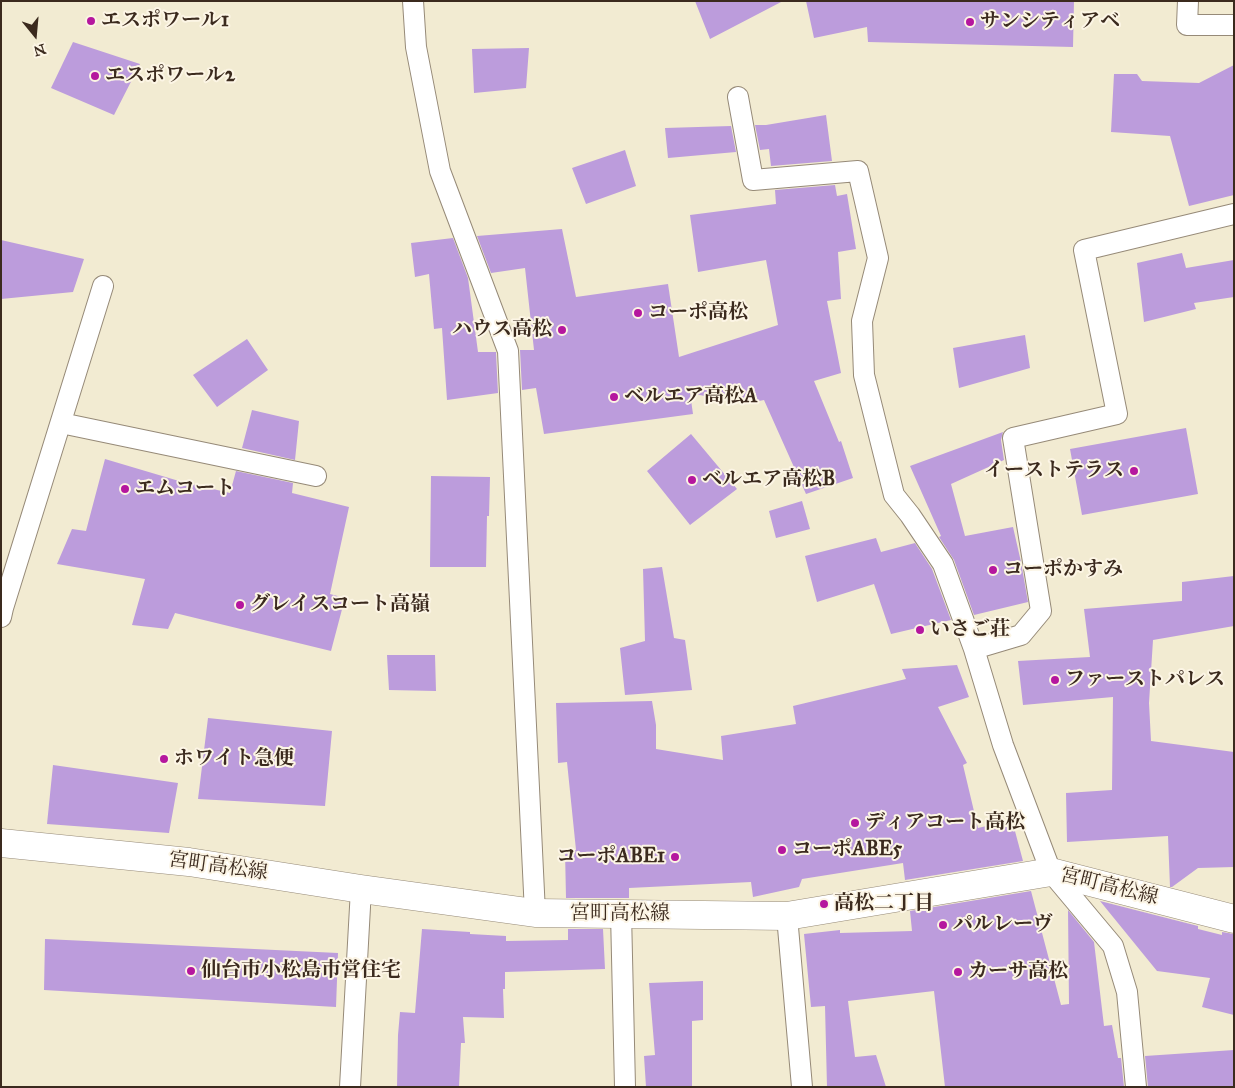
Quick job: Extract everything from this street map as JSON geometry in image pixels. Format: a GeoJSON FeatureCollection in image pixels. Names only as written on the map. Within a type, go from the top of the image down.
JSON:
{"type":"FeatureCollection","features":[{"type":"Feature","properties":{"kind":"street","name":"宮町高松線"},"geometry":{"type":"LineString","coordinates":[[1,843],[189,862],[361,889],[535,913],[787,916],[1051,872],[1234,919]]}},
{"type":"Feature","properties":{"kind":"lane"},"geometry":{"type":"LineString","coordinates":[[413,1],[416,47],[440,171],[508,351],[535,913]]}},
{"type":"Feature","properties":{"kind":"lane"},"geometry":{"type":"LineString","coordinates":[[1188,1],[1188,25],[1234,25]]}},
{"type":"Feature","properties":{"kind":"lane"},"geometry":{"type":"LineString","coordinates":[[738,97],[753,180],[858,171],[878,258],[862,322],[864,375],[894,496],[910,514],[943,564],[974,649],[1003,745],[1051,872],[1112,946],[1127,992],[1136,1087]]}},
{"type":"Feature","properties":{"kind":"lane"},"geometry":{"type":"LineString","coordinates":[[974,649],[1022,635],[1041,611],[1013,438],[1117,414],[1084,250],[1234,214]]}},
{"type":"Feature","properties":{"kind":"lane"},"geometry":{"type":"LineString","coordinates":[[2,611],[104,286]]}},
{"type":"Feature","properties":{"kind":"lane"},"geometry":{"type":"LineString","coordinates":[[61,423],[316,476]]}},
{"type":"Feature","properties":{"kind":"lane"},"geometry":{"type":"LineString","coordinates":[[350,1087],[361,889]]}},
{"type":"Feature","properties":{"kind":"lane"},"geometry":{"type":"LineString","coordinates":[[621,913],[625,1087]]}},
{"type":"Feature","properties":{"kind":"lane"},"geometry":{"type":"LineString","coordinates":[[787,916],[802,1087]]}},
{"type":"Feature","properties":{"kind":"building"},"geometry":{"type":"Polygon","coordinates":[[[695,1],[783,1],[710,39],[695,1]]]}},
{"type":"Feature","properties":{"kind":"building","name":"サンシティアベ"},"geometry":{"type":"Polygon","coordinates":[[[806,1],[1074,1],[1073,47],[868,42],[867,27],[814,38],[806,1]]]}},
{"type":"Feature","properties":{"kind":"building","name":"エスポワール2"},"geometry":{"type":"Polygon","coordinates":[[[73,42],[140,64],[114,115],[51,88],[73,42]]]}},
{"type":"Feature","properties":{"kind":"building"},"geometry":{"type":"Polygon","coordinates":[[[529,48],[526,88],[474,93],[472,49],[529,48]]]}},
{"type":"Feature","properties":{"kind":"building"},"geometry":{"type":"Polygon","coordinates":[[[1234,65],[1234,195],[1189,206],[1170,136],[1111,132],[1114,74],[1137,74],[1142,81],[1199,83],[1234,65]]]}},
{"type":"Feature","properties":{"kind":"building"},"geometry":{"type":"Polygon","coordinates":[[[826,115],[832,161],[771,166],[769,149],[760,150],[755,125],[766,125],[826,115]]]}},
{"type":"Feature","properties":{"kind":"building"},"geometry":{"type":"Polygon","coordinates":[[[731,126],[736,152],[668,158],[665,128],[731,126]]]}},
{"type":"Feature","properties":{"kind":"building"},"geometry":{"type":"Polygon","coordinates":[[[625,150],[636,186],[586,204],[572,168],[625,150]]]}},
{"type":"Feature","properties":{"kind":"building"},"geometry":{"type":"Polygon","coordinates":[[[835,185],[837,196],[847,194],[856,249],[838,252],[841,299],[827,301],[841,373],[814,381],[839,442],[841,441],[853,478],[806,494],[764,400],[744,404],[690,393],[693,414],[544,434],[536,388],[522,390],[520,350],[534,350],[525,268],[491,273],[477,236],[562,229],[576,297],[668,284],[679,357],[778,325],[766,260],[698,272],[690,215],[776,204],[775,190],[835,185]]]}},
{"type":"Feature","properties":{"kind":"building"},"geometry":{"type":"Polygon","coordinates":[[[453,238],[468,278],[478,352],[496,352],[498,393],[447,400],[442,328],[434,329],[429,274],[415,277],[411,243],[453,238]]]}},
{"type":"Feature","properties":{"kind":"building"},"geometry":{"type":"Polygon","coordinates":[[[1,240],[84,259],[73,292],[1,299],[1,240]]]}},
{"type":"Feature","properties":{"kind":"building"},"geometry":{"type":"Polygon","coordinates":[[[1182,253],[1186,268],[1234,260],[1234,297],[1194,303],[1196,309],[1144,322],[1137,263],[1182,253]]]}},
{"type":"Feature","properties":{"kind":"building"},"geometry":{"type":"Polygon","coordinates":[[[1025,335],[1030,368],[959,388],[953,348],[1025,335]]]}},
{"type":"Feature","properties":{"kind":"building"},"geometry":{"type":"Polygon","coordinates":[[[247,339],[268,370],[217,407],[193,375],[247,339]]]}},
{"type":"Feature","properties":{"kind":"building"},"geometry":{"type":"Polygon","coordinates":[[[252,410],[299,421],[295,460],[242,448],[252,410]]]}},
{"type":"Feature","properties":{"kind":"building","name":"イーストテラス"},"geometry":{"type":"Polygon","coordinates":[[[1186,428],[1198,494],[1082,515],[1070,449],[1186,428]]]}},
{"type":"Feature","properties":{"kind":"building"},"geometry":{"type":"Polygon","coordinates":[[[1003,432],[1001,440],[1004,460],[951,484],[965,536],[1013,527],[1028,602],[974,615],[954,560],[939,537],[941,536],[910,466],[1003,432]]]}},
{"type":"Feature","properties":{"kind":"building","name":"ベルエア高松B"},"geometry":{"type":"Polygon","coordinates":[[[691,434],[737,489],[690,525],[647,471],[691,434]]]}},
{"type":"Feature","properties":{"kind":"building"},"geometry":{"type":"Polygon","coordinates":[[[105,459],[179,481],[230,493],[236,471],[293,483],[292,493],[349,507],[330,594],[345,598],[331,651],[175,613],[168,629],[132,625],[145,579],[57,564],[72,529],[86,531],[105,459]]]}},
{"type":"Feature","properties":{"kind":"building"},"geometry":{"type":"Polygon","coordinates":[[[431,476],[490,477],[486,567],[430,567],[431,476]]]}},
{"type":"Feature","properties":{"kind":"building"},"geometry":{"type":"Polygon","coordinates":[[[802,501],[810,529],[776,538],[769,511],[802,501]]]}},
{"type":"Feature","properties":{"kind":"building"},"geometry":{"type":"Polygon","coordinates":[[[876,538],[881,552],[915,543],[932,569],[951,620],[891,634],[874,584],[817,602],[805,556],[876,538]]]}},
{"type":"Feature","properties":{"kind":"building"},"geometry":{"type":"Polygon","coordinates":[[[662,567],[674,638],[685,640],[692,690],[625,695],[620,648],[645,641],[643,569],[662,567]]]}},
{"type":"Feature","properties":{"kind":"building"},"geometry":{"type":"Polygon","coordinates":[[[1234,576],[1234,626],[1153,640],[1149,703],[1151,741],[1234,752],[1234,867],[1198,868],[1170,887],[1168,836],[1067,842],[1066,793],[1112,790],[1113,697],[1023,705],[1018,661],[1090,657],[1084,609],[1182,601],[1182,582],[1234,576]]]}},
{"type":"Feature","properties":{"kind":"building"},"geometry":{"type":"Polygon","coordinates":[[[387,655],[435,655],[436,691],[389,690],[387,655]]]}},
{"type":"Feature","properties":{"kind":"building"},"geometry":{"type":"Polygon","coordinates":[[[957,665],[969,697],[938,707],[967,763],[963,765],[978,828],[1012,820],[1023,861],[905,880],[903,863],[802,879],[799,887],[753,897],[751,882],[629,888],[629,898],[566,898],[565,850],[576,850],[567,762],[558,763],[556,703],[652,701],[656,725],[656,749],[723,760],[721,736],[796,724],[793,706],[906,679],[902,669],[957,665]]]}},
{"type":"Feature","properties":{"kind":"building"},"geometry":{"type":"Polygon","coordinates":[[[208,718],[332,731],[325,806],[198,799],[208,718]]]}},
{"type":"Feature","properties":{"kind":"building"},"geometry":{"type":"Polygon","coordinates":[[[53,765],[178,783],[169,833],[47,824],[53,765]]]}},
{"type":"Feature","properties":{"kind":"building"},"geometry":{"type":"Polygon","coordinates":[[[1031,891],[1061,1005],[1069,1004],[1068,910],[1094,942],[1104,1026],[1112,1025],[1118,1058],[1121,1058],[1124,1087],[945,1087],[934,991],[848,1001],[855,1057],[876,1055],[886,1087],[827,1087],[825,1006],[811,1007],[804,934],[840,930],[840,933],[912,931],[910,911],[1031,891]]]}},
{"type":"Feature","properties":{"kind":"building"},"geometry":{"type":"Polygon","coordinates":[[[1100,901],[1198,926],[1198,929],[1222,935],[1222,932],[1234,934],[1234,1015],[1202,1007],[1210,978],[1157,971],[1100,901]]]}},
{"type":"Feature","properties":{"kind":"building"},"geometry":{"type":"Polygon","coordinates":[[[422,929],[506,936],[506,941],[568,940],[568,929],[603,929],[605,969],[505,972],[505,989],[503,989],[504,1018],[463,1017],[465,1043],[461,1043],[459,1087],[397,1087],[400,1012],[415,1013],[422,929]]]}},
{"type":"Feature","properties":{"kind":"building","name":"仙台市小松島市営住宅"},"geometry":{"type":"Polygon","coordinates":[[[45,939],[338,953],[336,1007],[44,990],[45,939]]]}},
{"type":"Feature","properties":{"kind":"building"},"geometry":{"type":"Polygon","coordinates":[[[703,981],[703,1020],[692,1021],[692,1087],[646,1087],[644,1056],[655,1055],[649,983],[703,981]]]}},
{"type":"Feature","properties":{"kind":"building"},"geometry":{"type":"Polygon","coordinates":[[[1234,1050],[1234,1087],[1148,1087],[1145,1056],[1234,1050]]]}},
{"type":"Feature","properties":{"kind":"place","name":"エスポワール1"},"geometry":{"type":"Point","coordinates":[91,21]}},
{"type":"Feature","properties":{"kind":"place","name":"サンシティアベ"},"geometry":{"type":"Point","coordinates":[970,22]}},
{"type":"Feature","properties":{"kind":"place","name":"エスポワール2"},"geometry":{"type":"Point","coordinates":[95,76]}},
{"type":"Feature","properties":{"kind":"place","name":"コーポ高松"},"geometry":{"type":"Point","coordinates":[638,313]}},
{"type":"Feature","properties":{"kind":"place","name":"ハウス高松"},"geometry":{"type":"Point","coordinates":[562,330]}},
{"type":"Feature","properties":{"kind":"place","name":"ベルエア高松A"},"geometry":{"type":"Point","coordinates":[614,397]}},
{"type":"Feature","properties":{"kind":"place","name":"イーストテラス"},"geometry":{"type":"Point","coordinates":[1134,471]}},
{"type":"Feature","properties":{"kind":"place","name":"ベルエア高松B"},"geometry":{"type":"Point","coordinates":[692,480]}},
{"type":"Feature","properties":{"kind":"place","name":"エムコート"},"geometry":{"type":"Point","coordinates":[125,489]}},
{"type":"Feature","properties":{"kind":"place","name":"コーポかすみ"},"geometry":{"type":"Point","coordinates":[993,570]}},
{"type":"Feature","properties":{"kind":"place","name":"グレイスコート高嶺"},"geometry":{"type":"Point","coordinates":[240,605]}},
{"type":"Feature","properties":{"kind":"place","name":"いさご荘"},"geometry":{"type":"Point","coordinates":[920,630]}},
{"type":"Feature","properties":{"kind":"place","name":"ファーストパレス"},"geometry":{"type":"Point","coordinates":[1055,680]}},
{"type":"Feature","properties":{"kind":"place","name":"ホワイト急便"},"geometry":{"type":"Point","coordinates":[164,759]}},
{"type":"Feature","properties":{"kind":"place","name":"ディアコート高松"},"geometry":{"type":"Point","coordinates":[855,823]}},
{"type":"Feature","properties":{"kind":"place","name":"コーポABE5"},"geometry":{"type":"Point","coordinates":[782,850]}},
{"type":"Feature","properties":{"kind":"place","name":"コーポABE1"},"geometry":{"type":"Point","coordinates":[675,857]}},
{"type":"Feature","properties":{"kind":"place","name":"高松二丁目"},"geometry":{"type":"Point","coordinates":[824,904]}},
{"type":"Feature","properties":{"kind":"place","name":"パルレーヴ"},"geometry":{"type":"Point","coordinates":[943,925]}},
{"type":"Feature","properties":{"kind":"place","name":"仙台市小松島市営住宅"},"geometry":{"type":"Point","coordinates":[191,971]}},
{"type":"Feature","properties":{"kind":"place","name":"カーサ高松"},"geometry":{"type":"Point","coordinates":[958,972]}}]}
